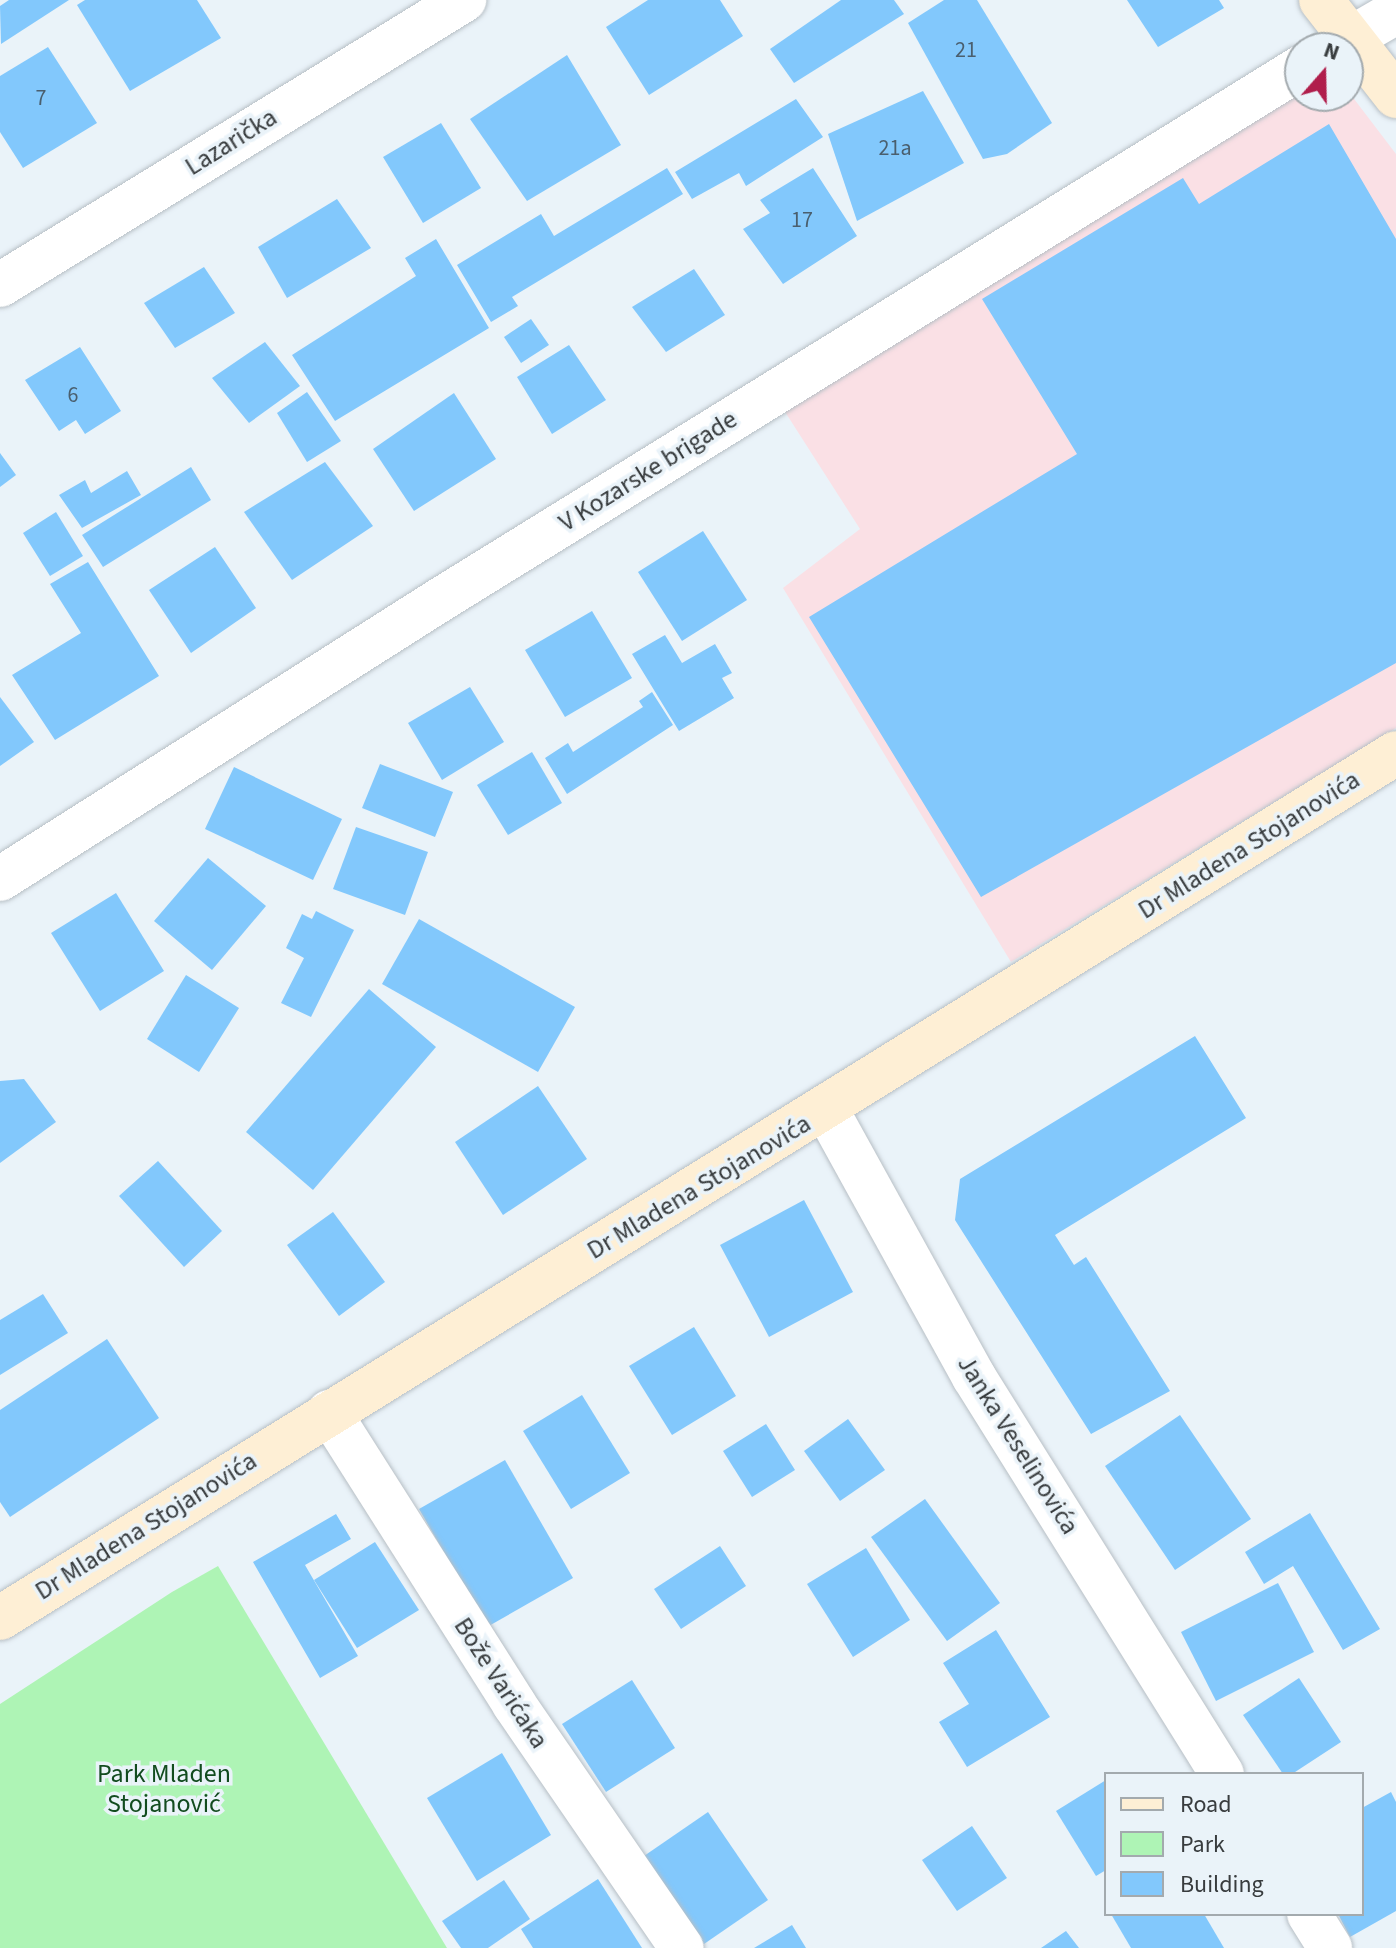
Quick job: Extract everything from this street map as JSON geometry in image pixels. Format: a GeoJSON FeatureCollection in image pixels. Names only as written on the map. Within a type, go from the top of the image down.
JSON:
{"type":"FeatureCollection","features":[{"type":"Feature","properties":{"kind":"main road"},"geometry":{"type":"LineString","coordinates":[[1321,0],[1337,32]]}},
{"type":"Feature","properties":{"kind":"main road"},"geometry":{"type":"LineString","coordinates":[[1364,64],[1396,96]]}},
{"type":"Feature","properties":{"kind":"main road","name":"Dr Mladena Stojanovića"},"geometry":{"type":"LineString","coordinates":[[0,1618],[1396,753]]}},
{"type":"Feature","properties":{"kind":"street","name":"Lazarička"},"geometry":{"type":"LineString","coordinates":[[0,285],[464,0]]}},
{"type":"Feature","properties":{"kind":"street"},"geometry":{"type":"LineString","coordinates":[[1362,32],[1396,12]]}},
{"type":"Feature","properties":{"kind":"street","name":"V Kozarske brigade"},"geometry":{"type":"LineString","coordinates":[[0,879],[443,598],[1284,78]]}},
{"type":"Feature","properties":{"kind":"street","name":"Janka Veselinovića"},"geometry":{"type":"LineString","coordinates":[[826,1109],[974,1377],[1221,1772]]}},
{"type":"Feature","properties":{"kind":"street","name":"Bože Varićaka"},"geometry":{"type":"LineString","coordinates":[[329,1412],[514,1704],[682,1948]]}},
{"type":"Feature","properties":{"kind":"street"},"geometry":{"type":"LineString","coordinates":[[1310,1916],[1330,1948]]}},
{"type":"Feature","properties":{"kind":"shaded area"},"geometry":{"type":"Polygon","coordinates":[[[1284,102],[1284,112],[1364,112],[1396,154],[1396,728],[1011,962],[783,588],[860,529],[780,404],[1284,102]]]}},
{"type":"Feature","properties":{"kind":"green space","name":"Park Mladen Stojanović"},"geometry":{"type":"Polygon","coordinates":[[[218,1566],[447,1948],[0,1948],[0,1704],[172,1592],[218,1566]]]}},
{"type":"Feature","properties":{"kind":"building"},"geometry":{"type":"Polygon","coordinates":[[[9,0],[69,0],[1,44],[0,6],[9,0]]]}},
{"type":"Feature","properties":{"kind":"building"},"geometry":{"type":"Polygon","coordinates":[[[85,0],[197,0],[221,38],[130,91],[77,5],[85,0]]]}},
{"type":"Feature","properties":{"kind":"building"},"geometry":{"type":"Polygon","coordinates":[[[648,0],[720,0],[743,36],[649,95],[606,27],[648,0]]]}},
{"type":"Feature","properties":{"kind":"building"},"geometry":{"type":"Polygon","coordinates":[[[841,0],[894,0],[904,14],[794,83],[770,49],[841,0]]]}},
{"type":"Feature","properties":{"kind":"building"},"geometry":{"type":"Polygon","coordinates":[[[944,0],[977,0],[1052,123],[1007,154],[983,159],[908,23],[944,0]]]}},
{"type":"Feature","properties":{"kind":"building"},"geometry":{"type":"Polygon","coordinates":[[[1127,0],[1219,0],[1224,8],[1158,47],[1127,0]]]}},
{"type":"Feature","properties":{"kind":"building"},"geometry":{"type":"Polygon","coordinates":[[[48,47],[97,123],[23,168],[0,132],[0,76],[48,47]]]}},
{"type":"Feature","properties":{"kind":"building"},"geometry":{"type":"Polygon","coordinates":[[[567,55],[621,145],[527,201],[470,119],[567,55]]]}},
{"type":"Feature","properties":{"kind":"building"},"geometry":{"type":"Polygon","coordinates":[[[923,91],[964,163],[857,221],[828,134],[923,91]]]}},
{"type":"Feature","properties":{"kind":"building"},"geometry":{"type":"Polygon","coordinates":[[[796,99],[823,137],[746,186],[739,173],[692,199],[675,172],[796,99]]]}},
{"type":"Feature","properties":{"kind":"building"},"geometry":{"type":"Polygon","coordinates":[[[441,123],[481,188],[423,223],[383,157],[441,123]]]}},
{"type":"Feature","properties":{"kind":"building"},"geometry":{"type":"Polygon","coordinates":[[[1329,124],[1396,239],[1396,663],[981,897],[809,617],[1077,454],[982,299],[1183,178],[1199,204],[1329,124]]]}},
{"type":"Feature","properties":{"kind":"building"},"geometry":{"type":"Polygon","coordinates":[[[667,168],[683,194],[512,297],[518,306],[491,322],[457,265],[541,214],[554,236],[667,168]]]}},
{"type":"Feature","properties":{"kind":"building"},"geometry":{"type":"Polygon","coordinates":[[[813,168],[857,236],[783,284],[743,229],[770,213],[760,200],[813,168]]]}},
{"type":"Feature","properties":{"kind":"building"},"geometry":{"type":"Polygon","coordinates":[[[337,199],[371,248],[287,298],[258,247],[337,199]]]}},
{"type":"Feature","properties":{"kind":"building"},"geometry":{"type":"Polygon","coordinates":[[[436,239],[489,328],[335,421],[292,355],[416,276],[405,258],[436,239]]]}},
{"type":"Feature","properties":{"kind":"building"},"geometry":{"type":"Polygon","coordinates":[[[204,267],[235,313],[175,348],[144,303],[204,267]]]}},
{"type":"Feature","properties":{"kind":"building"},"geometry":{"type":"Polygon","coordinates":[[[694,269],[725,315],[666,352],[632,307],[694,269]]]}},
{"type":"Feature","properties":{"kind":"building"},"geometry":{"type":"Polygon","coordinates":[[[531,319],[549,345],[521,363],[504,337],[531,319]]]}},
{"type":"Feature","properties":{"kind":"building"},"geometry":{"type":"Polygon","coordinates":[[[265,342],[300,386],[249,423],[212,378],[265,342]]]}},
{"type":"Feature","properties":{"kind":"building"},"geometry":{"type":"Polygon","coordinates":[[[569,345],[606,400],[552,434],[517,377],[569,345]]]}},
{"type":"Feature","properties":{"kind":"building"},"geometry":{"type":"Polygon","coordinates":[[[80,347],[121,411],[85,434],[76,420],[59,431],[25,380],[80,347]]]}},
{"type":"Feature","properties":{"kind":"building"},"geometry":{"type":"Polygon","coordinates":[[[307,392],[341,441],[307,462],[277,413],[307,392]]]}},
{"type":"Feature","properties":{"kind":"building"},"geometry":{"type":"Polygon","coordinates":[[[454,393],[496,459],[414,511],[373,449],[454,393]]]}},
{"type":"Feature","properties":{"kind":"building"},"geometry":{"type":"Polygon","coordinates":[[[0,453],[16,475],[0,487],[0,453]]]}},
{"type":"Feature","properties":{"kind":"building"},"geometry":{"type":"Polygon","coordinates":[[[325,462],[373,526],[292,580],[244,512],[325,462]]]}},
{"type":"Feature","properties":{"kind":"building"},"geometry":{"type":"Polygon","coordinates":[[[191,467],[211,500],[103,567],[82,535],[191,467]]]}},
{"type":"Feature","properties":{"kind":"building"},"geometry":{"type":"Polygon","coordinates":[[[127,471],[141,495],[82,528],[59,495],[85,480],[91,493],[127,471]]]}},
{"type":"Feature","properties":{"kind":"building"},"geometry":{"type":"Polygon","coordinates":[[[56,512],[83,556],[50,576],[23,533],[56,512]]]}},
{"type":"Feature","properties":{"kind":"building"},"geometry":{"type":"Polygon","coordinates":[[[703,531],[747,600],[682,641],[638,572],[703,531]]]}},
{"type":"Feature","properties":{"kind":"building"},"geometry":{"type":"Polygon","coordinates":[[[215,547],[256,608],[191,653],[149,590],[215,547]]]}},
{"type":"Feature","properties":{"kind":"building"},"geometry":{"type":"Polygon","coordinates":[[[88,562],[159,676],[55,740],[12,675],[81,633],[50,584],[88,562]]]}},
{"type":"Feature","properties":{"kind":"building"},"geometry":{"type":"Polygon","coordinates":[[[592,611],[632,678],[565,717],[525,650],[592,611]]]}},
{"type":"Feature","properties":{"kind":"building"},"geometry":{"type":"Polygon","coordinates":[[[665,635],[682,663],[715,644],[732,673],[722,678],[734,698],[679,731],[632,654],[665,635]]]}},
{"type":"Feature","properties":{"kind":"building"},"geometry":{"type":"Polygon","coordinates":[[[470,687],[504,742],[442,780],[408,723],[470,687]]]}},
{"type":"Feature","properties":{"kind":"building"},"geometry":{"type":"Polygon","coordinates":[[[652,692],[673,725],[567,794],[545,758],[568,743],[573,752],[643,707],[639,701],[652,692]]]}},
{"type":"Feature","properties":{"kind":"building"},"geometry":{"type":"Polygon","coordinates":[[[0,697],[34,742],[0,766],[0,697]]]}},
{"type":"Feature","properties":{"kind":"building"},"geometry":{"type":"Polygon","coordinates":[[[532,752],[562,803],[508,835],[477,785],[532,752]]]}},
{"type":"Feature","properties":{"kind":"building"},"geometry":{"type":"Polygon","coordinates":[[[380,764],[453,792],[435,837],[362,808],[380,764]]]}},
{"type":"Feature","properties":{"kind":"building"},"geometry":{"type":"Polygon","coordinates":[[[234,767],[342,819],[313,880],[205,829],[234,767]]]}},
{"type":"Feature","properties":{"kind":"building"},"geometry":{"type":"Polygon","coordinates":[[[356,827],[428,852],[405,915],[333,889],[356,827]]]}},
{"type":"Feature","properties":{"kind":"building"},"geometry":{"type":"Polygon","coordinates":[[[208,858],[266,906],[212,970],[154,921],[208,858]]]}},
{"type":"Feature","properties":{"kind":"building"},"geometry":{"type":"Polygon","coordinates":[[[116,893],[164,971],[100,1011],[51,933],[116,893]]]}},
{"type":"Feature","properties":{"kind":"building"},"geometry":{"type":"Polygon","coordinates":[[[316,911],[354,930],[311,1017],[281,1003],[304,958],[286,948],[302,914],[312,919],[316,911]]]}},
{"type":"Feature","properties":{"kind":"building"},"geometry":{"type":"Polygon","coordinates":[[[419,919],[575,1007],[538,1072],[382,984],[419,919]]]}},
{"type":"Feature","properties":{"kind":"building"},"geometry":{"type":"Polygon","coordinates":[[[186,975],[239,1008],[199,1072],[147,1039],[186,975]]]}},
{"type":"Feature","properties":{"kind":"building"},"geometry":{"type":"Polygon","coordinates":[[[369,989],[436,1047],[313,1190],[246,1132],[369,989]]]}},
{"type":"Feature","properties":{"kind":"building"},"geometry":{"type":"Polygon","coordinates":[[[1195,1036],[1246,1118],[1055,1235],[1074,1265],[1086,1257],[1170,1391],[1091,1434],[955,1220],[960,1179],[1195,1036]]]}},
{"type":"Feature","properties":{"kind":"building"},"geometry":{"type":"Polygon","coordinates":[[[24,1079],[56,1122],[0,1163],[0,1081],[24,1079]]]}},
{"type":"Feature","properties":{"kind":"building"},"geometry":{"type":"Polygon","coordinates":[[[538,1086],[587,1159],[503,1215],[455,1142],[538,1086]]]}},
{"type":"Feature","properties":{"kind":"building"},"geometry":{"type":"Polygon","coordinates":[[[158,1161],[222,1231],[184,1267],[119,1196],[158,1161]]]}},
{"type":"Feature","properties":{"kind":"building"},"geometry":{"type":"Polygon","coordinates":[[[804,1200],[853,1292],[769,1337],[720,1245],[804,1200]]]}},
{"type":"Feature","properties":{"kind":"building"},"geometry":{"type":"Polygon","coordinates":[[[333,1212],[385,1282],[339,1316],[287,1245],[333,1212]]]}},
{"type":"Feature","properties":{"kind":"building"},"geometry":{"type":"Polygon","coordinates":[[[43,1294],[68,1333],[0,1375],[0,1320],[43,1294]]]}},
{"type":"Feature","properties":{"kind":"building"},"geometry":{"type":"Polygon","coordinates":[[[694,1327],[736,1396],[672,1435],[629,1366],[694,1327]]]}},
{"type":"Feature","properties":{"kind":"building"},"geometry":{"type":"Polygon","coordinates":[[[107,1339],[159,1418],[10,1517],[0,1502],[0,1410],[107,1339]]]}},
{"type":"Feature","properties":{"kind":"building"},"geometry":{"type":"Polygon","coordinates":[[[582,1395],[630,1473],[571,1509],[523,1431],[582,1395]]]}},
{"type":"Feature","properties":{"kind":"building"},"geometry":{"type":"Polygon","coordinates":[[[1180,1415],[1251,1519],[1175,1570],[1105,1466],[1180,1415]]]}},
{"type":"Feature","properties":{"kind":"building"},"geometry":{"type":"Polygon","coordinates":[[[848,1419],[885,1470],[840,1501],[804,1451],[848,1419]]]}},
{"type":"Feature","properties":{"kind":"building"},"geometry":{"type":"Polygon","coordinates":[[[766,1424],[795,1470],[752,1497],[723,1451],[766,1424]]]}},
{"type":"Feature","properties":{"kind":"building"},"geometry":{"type":"Polygon","coordinates":[[[505,1460],[573,1578],[487,1627],[419,1509],[505,1460]]]}},
{"type":"Feature","properties":{"kind":"building"},"geometry":{"type":"Polygon","coordinates":[[[925,1499],[1000,1603],[947,1641],[871,1537],[925,1499]]]}},
{"type":"Feature","properties":{"kind":"building"},"geometry":{"type":"Polygon","coordinates":[[[1310,1513],[1380,1629],[1343,1650],[1293,1566],[1264,1584],[1245,1552],[1310,1513]]]}},
{"type":"Feature","properties":{"kind":"building"},"geometry":{"type":"Polygon","coordinates":[[[336,1514],[351,1539],[305,1565],[358,1656],[320,1678],[253,1562],[336,1514]]]}},
{"type":"Feature","properties":{"kind":"building"},"geometry":{"type":"Polygon","coordinates":[[[375,1542],[419,1610],[357,1648],[314,1580],[375,1542]]]}},
{"type":"Feature","properties":{"kind":"building"},"geometry":{"type":"Polygon","coordinates":[[[720,1546],[746,1586],[681,1629],[654,1589],[720,1546]]]}},
{"type":"Feature","properties":{"kind":"building"},"geometry":{"type":"Polygon","coordinates":[[[866,1548],[910,1620],[853,1657],[807,1584],[866,1548]]]}},
{"type":"Feature","properties":{"kind":"building"},"geometry":{"type":"Polygon","coordinates":[[[1278,1583],[1314,1652],[1216,1701],[1181,1632],[1278,1583]]]}},
{"type":"Feature","properties":{"kind":"building"},"geometry":{"type":"Polygon","coordinates":[[[996,1630],[1050,1717],[967,1767],[939,1722],[969,1704],[943,1663],[996,1630]]]}},
{"type":"Feature","properties":{"kind":"building"},"geometry":{"type":"Polygon","coordinates":[[[1299,1678],[1341,1742],[1295,1772],[1282,1772],[1243,1715],[1299,1678]]]}},
{"type":"Feature","properties":{"kind":"building"},"geometry":{"type":"Polygon","coordinates":[[[632,1680],[675,1748],[606,1792],[562,1724],[632,1680]]]}},
{"type":"Feature","properties":{"kind":"building"},"geometry":{"type":"Polygon","coordinates":[[[502,1753],[551,1835],[477,1881],[427,1798],[502,1753]]]}},
{"type":"Feature","properties":{"kind":"building"},"geometry":{"type":"Polygon","coordinates":[[[1104,1781],[1104,1871],[1096,1876],[1056,1811],[1104,1781]]]}},
{"type":"Feature","properties":{"kind":"building"},"geometry":{"type":"Polygon","coordinates":[[[1391,1792],[1396,1802],[1396,1911],[1350,1937],[1339,1916],[1364,1916],[1364,1807],[1391,1792]]]}},
{"type":"Feature","properties":{"kind":"building"},"geometry":{"type":"Polygon","coordinates":[[[708,1812],[768,1900],[704,1944],[644,1856],[708,1812]]]}},
{"type":"Feature","properties":{"kind":"building"},"geometry":{"type":"Polygon","coordinates":[[[972,1826],[1007,1878],[957,1911],[922,1860],[972,1826]]]}},
{"type":"Feature","properties":{"kind":"building"},"geometry":{"type":"Polygon","coordinates":[[[598,1879],[642,1948],[533,1948],[521,1929],[598,1879]]]}},
{"type":"Feature","properties":{"kind":"building"},"geometry":{"type":"Polygon","coordinates":[[[504,1880],[530,1919],[488,1948],[461,1948],[442,1921],[504,1880]]]}},
{"type":"Feature","properties":{"kind":"building"},"geometry":{"type":"Polygon","coordinates":[[[1112,1916],[1205,1916],[1224,1948],[1131,1948],[1112,1916]]]}},
{"type":"Feature","properties":{"kind":"building"},"geometry":{"type":"Polygon","coordinates":[[[792,1925],[806,1948],[754,1948],[792,1925]]]}},
{"type":"Feature","properties":{"kind":"building"},"geometry":{"type":"Polygon","coordinates":[[[1066,1931],[1079,1948],[1041,1948],[1066,1931]]]}}]}
